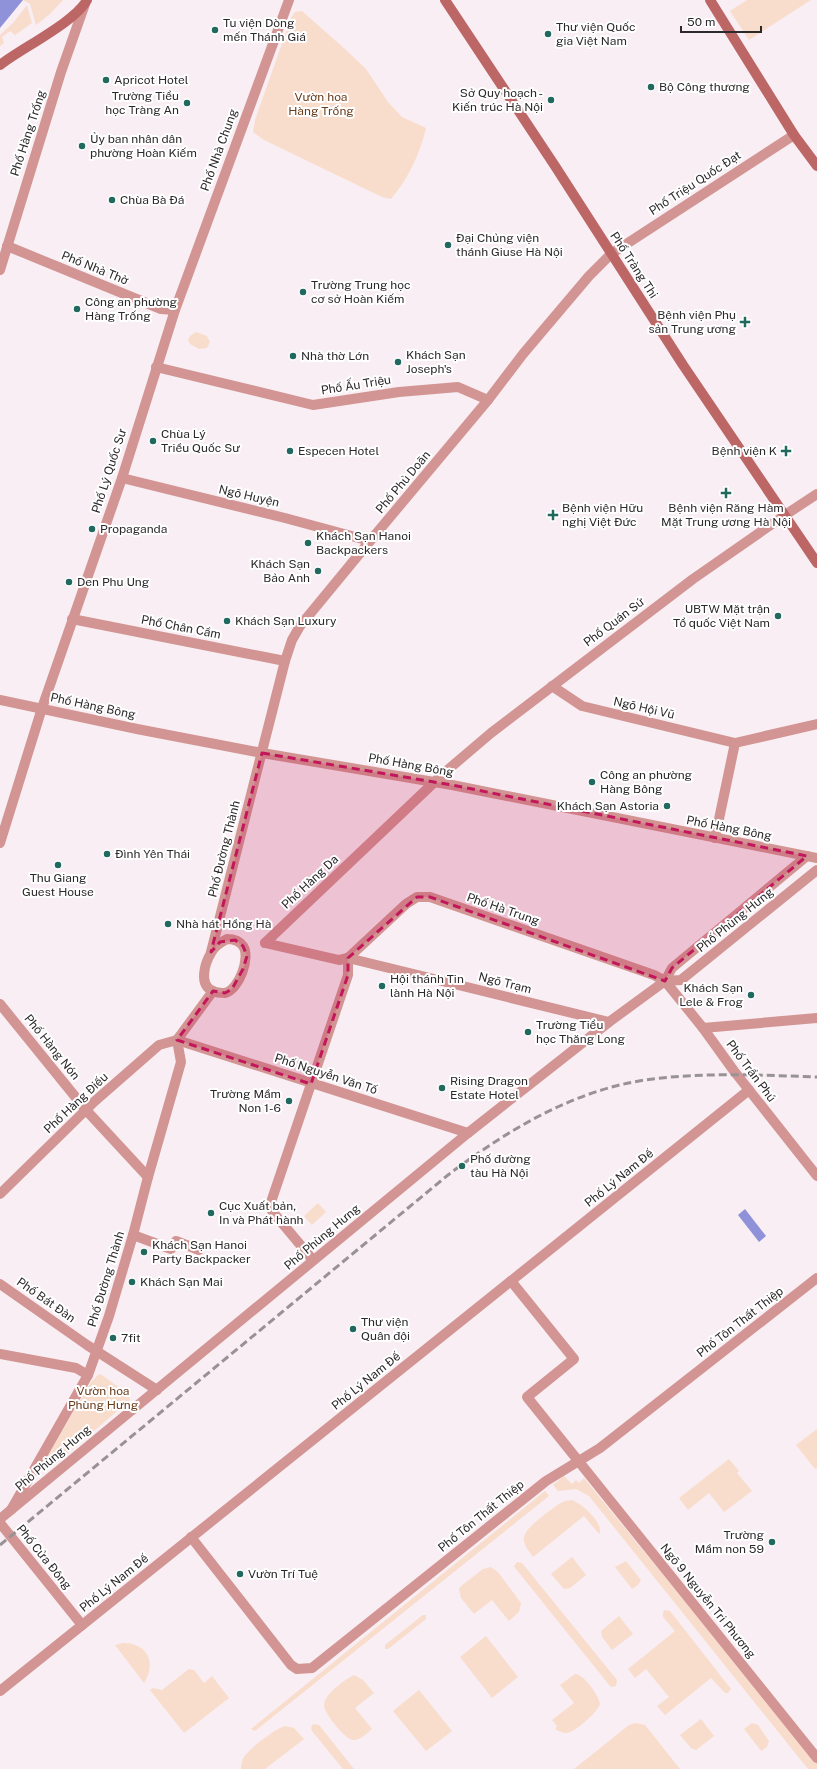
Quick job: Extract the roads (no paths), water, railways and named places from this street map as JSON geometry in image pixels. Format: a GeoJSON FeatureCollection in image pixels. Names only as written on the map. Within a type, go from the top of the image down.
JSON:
{"type":"FeatureCollection","features":[{"type":"Feature","properties":{"kind":"main road","name":"Phố Tràng Thi"},"geometry":{"type":"LineString","coordinates":[[445,0],[555,166],[683,365],[817,563]]}},
{"type":"Feature","properties":{"kind":"main road"},"geometry":{"type":"LineString","coordinates":[[710,0],[794,135],[817,166]]}},
{"type":"Feature","properties":{"kind":"main road"},"geometry":{"type":"LineString","coordinates":[[0,65],[67,21],[86,1]]}},
{"type":"Feature","properties":{"kind":"street","name":"Phố Nhà Chung"},"geometry":{"type":"LineString","coordinates":[[175,310],[289,0]]}},
{"type":"Feature","properties":{"kind":"street","name":"Phố Hàng Trống"},"geometry":{"type":"LineString","coordinates":[[0,270],[61,72],[86,1]]}},
{"type":"Feature","properties":{"kind":"street","name":"Phố Triệu Quốc Đạt"},"geometry":{"type":"LineString","coordinates":[[612,254],[794,135]]}},
{"type":"Feature","properties":{"kind":"street","name":"Phố Nhà Thờ"},"geometry":{"type":"LineString","coordinates":[[7,246],[161,309],[175,310]]}},
{"type":"Feature","properties":{"kind":"street","name":"Phố Phủ Doãn"},"geometry":{"type":"LineString","coordinates":[[262,753],[285,661],[292,640],[300,626],[488,400],[528,348],[589,276],[612,254]]}},
{"type":"Feature","properties":{"kind":"street","name":"Phố Lý Quốc Sư"},"geometry":{"type":"LineString","coordinates":[[0,843],[42,708],[122,478],[175,310]]}},
{"type":"Feature","properties":{"kind":"street","name":"Phố Ấu Triệu"},"geometry":{"type":"LineString","coordinates":[[156,367],[313,405],[399,392],[458,386],[488,400]]}},
{"type":"Feature","properties":{"kind":"street","name":"Ngõ Huyện"},"geometry":{"type":"LineString","coordinates":[[122,478],[285,518],[370,541]]}},
{"type":"Feature","properties":{"kind":"street","name":"Phố Quán Sứ"},"geometry":{"type":"LineString","coordinates":[[435,782],[491,732],[693,579],[817,494]]}},
{"type":"Feature","properties":{"kind":"street","name":"Phố Chân Cầm"},"geometry":{"type":"LineString","coordinates":[[72,619],[285,661]]}},
{"type":"Feature","properties":{"kind":"street","name":"Ngõ Hội Vũ"},"geometry":{"type":"LineString","coordinates":[[552,686],[582,706],[735,743],[817,724]]}},
{"type":"Feature","properties":{"kind":"street","name":"Phố Hàng Bông"},"geometry":{"type":"LineString","coordinates":[[0,700],[137,729],[262,753],[435,782],[812,857]]}},
{"type":"Feature","properties":{"kind":"street"},"geometry":{"type":"LineString","coordinates":[[715,838],[735,743]]}},
{"type":"Feature","properties":{"kind":"street","name":"Phố Đường Thành"},"geometry":{"type":"LineString","coordinates":[[211,952],[262,753]]}},
{"type":"Feature","properties":{"kind":"street","name":"Phố Hàng Da"},"geometry":{"type":"LineString","coordinates":[[348,958],[339,960],[265,942],[435,782]]}},
{"type":"Feature","properties":{"kind":"street","name":"Phố Phùng Hưng"},"geometry":{"type":"LineString","coordinates":[[0,1519],[468,1133],[609,1022],[665,981],[672,968],[812,857]]}},
{"type":"Feature","properties":{"kind":"street","name":"Phố Phùng Hưng"},"geometry":{"type":"LineString","coordinates":[[665,981],[681,980],[817,870]]}},
{"type":"Feature","properties":{"kind":"street","name":"Phố Hà Trung"},"geometry":{"type":"LineString","coordinates":[[348,958],[406,904],[417,897],[430,897],[665,981]]}},
{"type":"Feature","properties":{"kind":"street"},"geometry":{"type":"LineString","coordinates":[[227,938],[235,940],[243,946],[246,956],[243,969],[237,983],[232,989],[225,993],[213,991],[206,986],[204,978],[211,952],[220,942],[227,938]]}},
{"type":"Feature","properties":{"kind":"street"},"geometry":{"type":"LineString","coordinates":[[313,1260],[270,1208],[348,975],[348,958]]}},
{"type":"Feature","properties":{"kind":"street","name":"Ngõ Trạm"},"geometry":{"type":"LineString","coordinates":[[348,958],[609,1022]]}},
{"type":"Feature","properties":{"kind":"street","name":"Phố Trần Phú"},"geometry":{"type":"LineString","coordinates":[[665,981],[817,1176]]}},
{"type":"Feature","properties":{"kind":"street"},"geometry":{"type":"LineString","coordinates":[[177,1040],[213,991]]}},
{"type":"Feature","properties":{"kind":"street","name":"Phố Hàng Nón"},"geometry":{"type":"LineString","coordinates":[[1,1006],[86,1110],[148,1177]]}},
{"type":"Feature","properties":{"kind":"street"},"geometry":{"type":"LineString","coordinates":[[703,1028],[817,1018]]}},
{"type":"Feature","properties":{"kind":"street","name":"Phố Đường Thành"},"geometry":{"type":"LineString","coordinates":[[11,1510],[88,1375],[133,1236],[148,1177],[181,1062],[177,1040]]}},
{"type":"Feature","properties":{"kind":"street","name":"Phố Nguyễn Văn Tố"},"geometry":{"type":"LineString","coordinates":[[177,1040],[468,1133]]}},
{"type":"Feature","properties":{"kind":"street","name":"Phố Hàng Điếu"},"geometry":{"type":"LineString","coordinates":[[0,1194],[86,1110],[160,1045],[177,1040]]}},
{"type":"Feature","properties":{"kind":"street","name":"Phố Lý Nam Đế"},"geometry":{"type":"LineString","coordinates":[[0,1692],[749,1090]]}},
{"type":"Feature","properties":{"kind":"street"},"geometry":{"type":"LineString","coordinates":[[133,1236],[170,1249],[176,1241],[199,1250]]}},
{"type":"Feature","properties":{"kind":"street","name":"Phố Tôn Thất Thiệp"},"geometry":{"type":"LineString","coordinates":[[191,1537],[291,1664],[297,1669],[312,1668],[546,1481],[600,1448],[817,1278]]}},
{"type":"Feature","properties":{"kind":"street","name":"Ngõ 9 Nguyễn Tri Phương"},"geometry":{"type":"LineString","coordinates":[[512,1281],[574,1359],[528,1397],[817,1758]]}},
{"type":"Feature","properties":{"kind":"street","name":"Phố Bát Đàn"},"geometry":{"type":"LineString","coordinates":[[0,1284],[87,1345],[157,1390]]}},
{"type":"Feature","properties":{"kind":"street"},"geometry":{"type":"LineString","coordinates":[[0,1354],[76,1368],[88,1375]]}},
{"type":"Feature","properties":{"kind":"street","name":"Phố Cửa Đông"},"geometry":{"type":"LineString","coordinates":[[0,1523],[82,1625]]}},
{"type":"Feature","properties":{"kind":"water"},"geometry":{"type":"Polygon","coordinates":[[[0,0],[23,0],[0,28],[0,0]]]}},
{"type":"Feature","properties":{"kind":"water"},"geometry":{"type":"Polygon","coordinates":[[[745,1209],[766,1236],[759,1242],[738,1215],[745,1209]]]}},
{"type":"Feature","properties":{"kind":"railway"},"geometry":{"type":"LineString","coordinates":[[0,1545],[448,1175],[493,1143],[541,1115],[566,1103],[618,1085],[666,1077],[709,1075],[817,1077]]}},
{"type":"Feature","properties":{"kind":"place","name":"Tu viện Dòng mến Thánh Giá"},"geometry":{"type":"Point","coordinates":[215,30]}},
{"type":"Feature","properties":{"kind":"place","name":"Thư viện Quốc gia Việt Nam"},"geometry":{"type":"Point","coordinates":[548,34]}},
{"type":"Feature","properties":{"kind":"place","name":"Apricot Hotel"},"geometry":{"type":"Point","coordinates":[106,80]}},
{"type":"Feature","properties":{"kind":"place","name":"Bộ Công thương"},"geometry":{"type":"Point","coordinates":[651,87]}},
{"type":"Feature","properties":{"kind":"place","name":"Sở Quy hoạch - Kiến trúc Hà Nội"},"geometry":{"type":"Point","coordinates":[551,100]}},
{"type":"Feature","properties":{"kind":"place","name":"Trường Tiểu học Tràng An"},"geometry":{"type":"Point","coordinates":[187,103]}},
{"type":"Feature","properties":{"kind":"place","name":"Ủy ban nhân dân phường Hoàn Kiếm"},"geometry":{"type":"Point","coordinates":[82,146]}},
{"type":"Feature","properties":{"kind":"place","name":"Chùa Bà Đá"},"geometry":{"type":"Point","coordinates":[112,200]}},
{"type":"Feature","properties":{"kind":"place","name":"Đại Chủng viện thánh Giuse Hà Nội"},"geometry":{"type":"Point","coordinates":[448,245]}},
{"type":"Feature","properties":{"kind":"place","name":"Trường Trung học cơ sở Hoàn Kiếm"},"geometry":{"type":"Point","coordinates":[303,292]}},
{"type":"Feature","properties":{"kind":"place","name":"Công an phường Hàng Trống"},"geometry":{"type":"Point","coordinates":[77,309]}},
{"type":"Feature","properties":{"kind":"place","name":"Bệnh viện Phụ sản Trung ương"},"geometry":{"type":"Point","coordinates":[745,322]}},
{"type":"Feature","properties":{"kind":"place","name":"Nhà thờ Lớn"},"geometry":{"type":"Point","coordinates":[293,356]}},
{"type":"Feature","properties":{"kind":"place","name":"Khách Sạn Joseph's"},"geometry":{"type":"Point","coordinates":[398,362]}},
{"type":"Feature","properties":{"kind":"place","name":"Chùa Lý Triều Quốc Sư"},"geometry":{"type":"Point","coordinates":[153,441]}},
{"type":"Feature","properties":{"kind":"place","name":"Especen Hotel"},"geometry":{"type":"Point","coordinates":[290,451]}},
{"type":"Feature","properties":{"kind":"place","name":"Bệnh viện K"},"geometry":{"type":"Point","coordinates":[786,451]}},
{"type":"Feature","properties":{"kind":"place","name":"Bệnh viện Răng Hàm Mặt Trung ương Hà Nội"},"geometry":{"type":"Point","coordinates":[726,493]}},
{"type":"Feature","properties":{"kind":"place","name":"Bệnh viện Hữu nghị Việt Đức"},"geometry":{"type":"Point","coordinates":[553,515]}},
{"type":"Feature","properties":{"kind":"place","name":"Propaganda"},"geometry":{"type":"Point","coordinates":[92,529]}},
{"type":"Feature","properties":{"kind":"place","name":"Khách Sạn Hanoi Backpackers"},"geometry":{"type":"Point","coordinates":[308,543]}},
{"type":"Feature","properties":{"kind":"place","name":"Khách Sạn Bảo Anh"},"geometry":{"type":"Point","coordinates":[318,571]}},
{"type":"Feature","properties":{"kind":"place","name":"Den Phu Ung"},"geometry":{"type":"Point","coordinates":[69,582]}},
{"type":"Feature","properties":{"kind":"place","name":"UBTW Mặt trận Tổ quốc Việt Nam"},"geometry":{"type":"Point","coordinates":[778,616]}},
{"type":"Feature","properties":{"kind":"place","name":"Khách Sạn Luxury"},"geometry":{"type":"Point","coordinates":[227,621]}},
{"type":"Feature","properties":{"kind":"place","name":"Công an phường Hàng Bông"},"geometry":{"type":"Point","coordinates":[592,782]}},
{"type":"Feature","properties":{"kind":"place","name":"Khách Sạn Astoria"},"geometry":{"type":"Point","coordinates":[667,806]}},
{"type":"Feature","properties":{"kind":"place","name":"Đình Yên Thái"},"geometry":{"type":"Point","coordinates":[107,854]}},
{"type":"Feature","properties":{"kind":"place","name":"Thu Giang Guest House"},"geometry":{"type":"Point","coordinates":[58,865]}},
{"type":"Feature","properties":{"kind":"place","name":"Nhà hát Hồng Hà"},"geometry":{"type":"Point","coordinates":[168,924]}},
{"type":"Feature","properties":{"kind":"place","name":"Hội thánh Tin lành Hà Nội"},"geometry":{"type":"Point","coordinates":[382,986]}},
{"type":"Feature","properties":{"kind":"place","name":"Khách Sạn Lele & Frog"},"geometry":{"type":"Point","coordinates":[751,995]}},
{"type":"Feature","properties":{"kind":"place","name":"Trường Tiểu học Thăng Long"},"geometry":{"type":"Point","coordinates":[528,1032]}},
{"type":"Feature","properties":{"kind":"place","name":"Rising Dragon Estate Hotel"},"geometry":{"type":"Point","coordinates":[442,1088]}},
{"type":"Feature","properties":{"kind":"place","name":"Trường Mầm Non 1-6"},"geometry":{"type":"Point","coordinates":[289,1101]}},
{"type":"Feature","properties":{"kind":"place","name":"Phố đường tàu Hà Nội"},"geometry":{"type":"Point","coordinates":[462,1166]}},
{"type":"Feature","properties":{"kind":"place","name":"Cục Xuất bản, In và Phát hành"},"geometry":{"type":"Point","coordinates":[211,1213]}},
{"type":"Feature","properties":{"kind":"place","name":"Khách Sạn Hanoi Party Backpacker"},"geometry":{"type":"Point","coordinates":[144,1252]}},
{"type":"Feature","properties":{"kind":"place","name":"Khách Sạn Mai"},"geometry":{"type":"Point","coordinates":[132,1282]}},
{"type":"Feature","properties":{"kind":"place","name":"Thư viện Quân đội"},"geometry":{"type":"Point","coordinates":[353,1329]}},
{"type":"Feature","properties":{"kind":"place","name":"7fit"},"geometry":{"type":"Point","coordinates":[113,1338]}},
{"type":"Feature","properties":{"kind":"place","name":"Trường Mầm non 59"},"geometry":{"type":"Point","coordinates":[772,1542]}},
{"type":"Feature","properties":{"kind":"place","name":"Vườn Trí Tuệ"},"geometry":{"type":"Point","coordinates":[240,1574]}},
{"type":"Feature","properties":{"kind":"park label","name":"Vườn hoa Hàng Trống"},"geometry":{"type":"Point","coordinates":[321,104]}},
{"type":"Feature","properties":{"kind":"park label","name":"Vườn hoa Phùng Hưng"},"geometry":{"type":"Point","coordinates":[103,1398]}}]}
